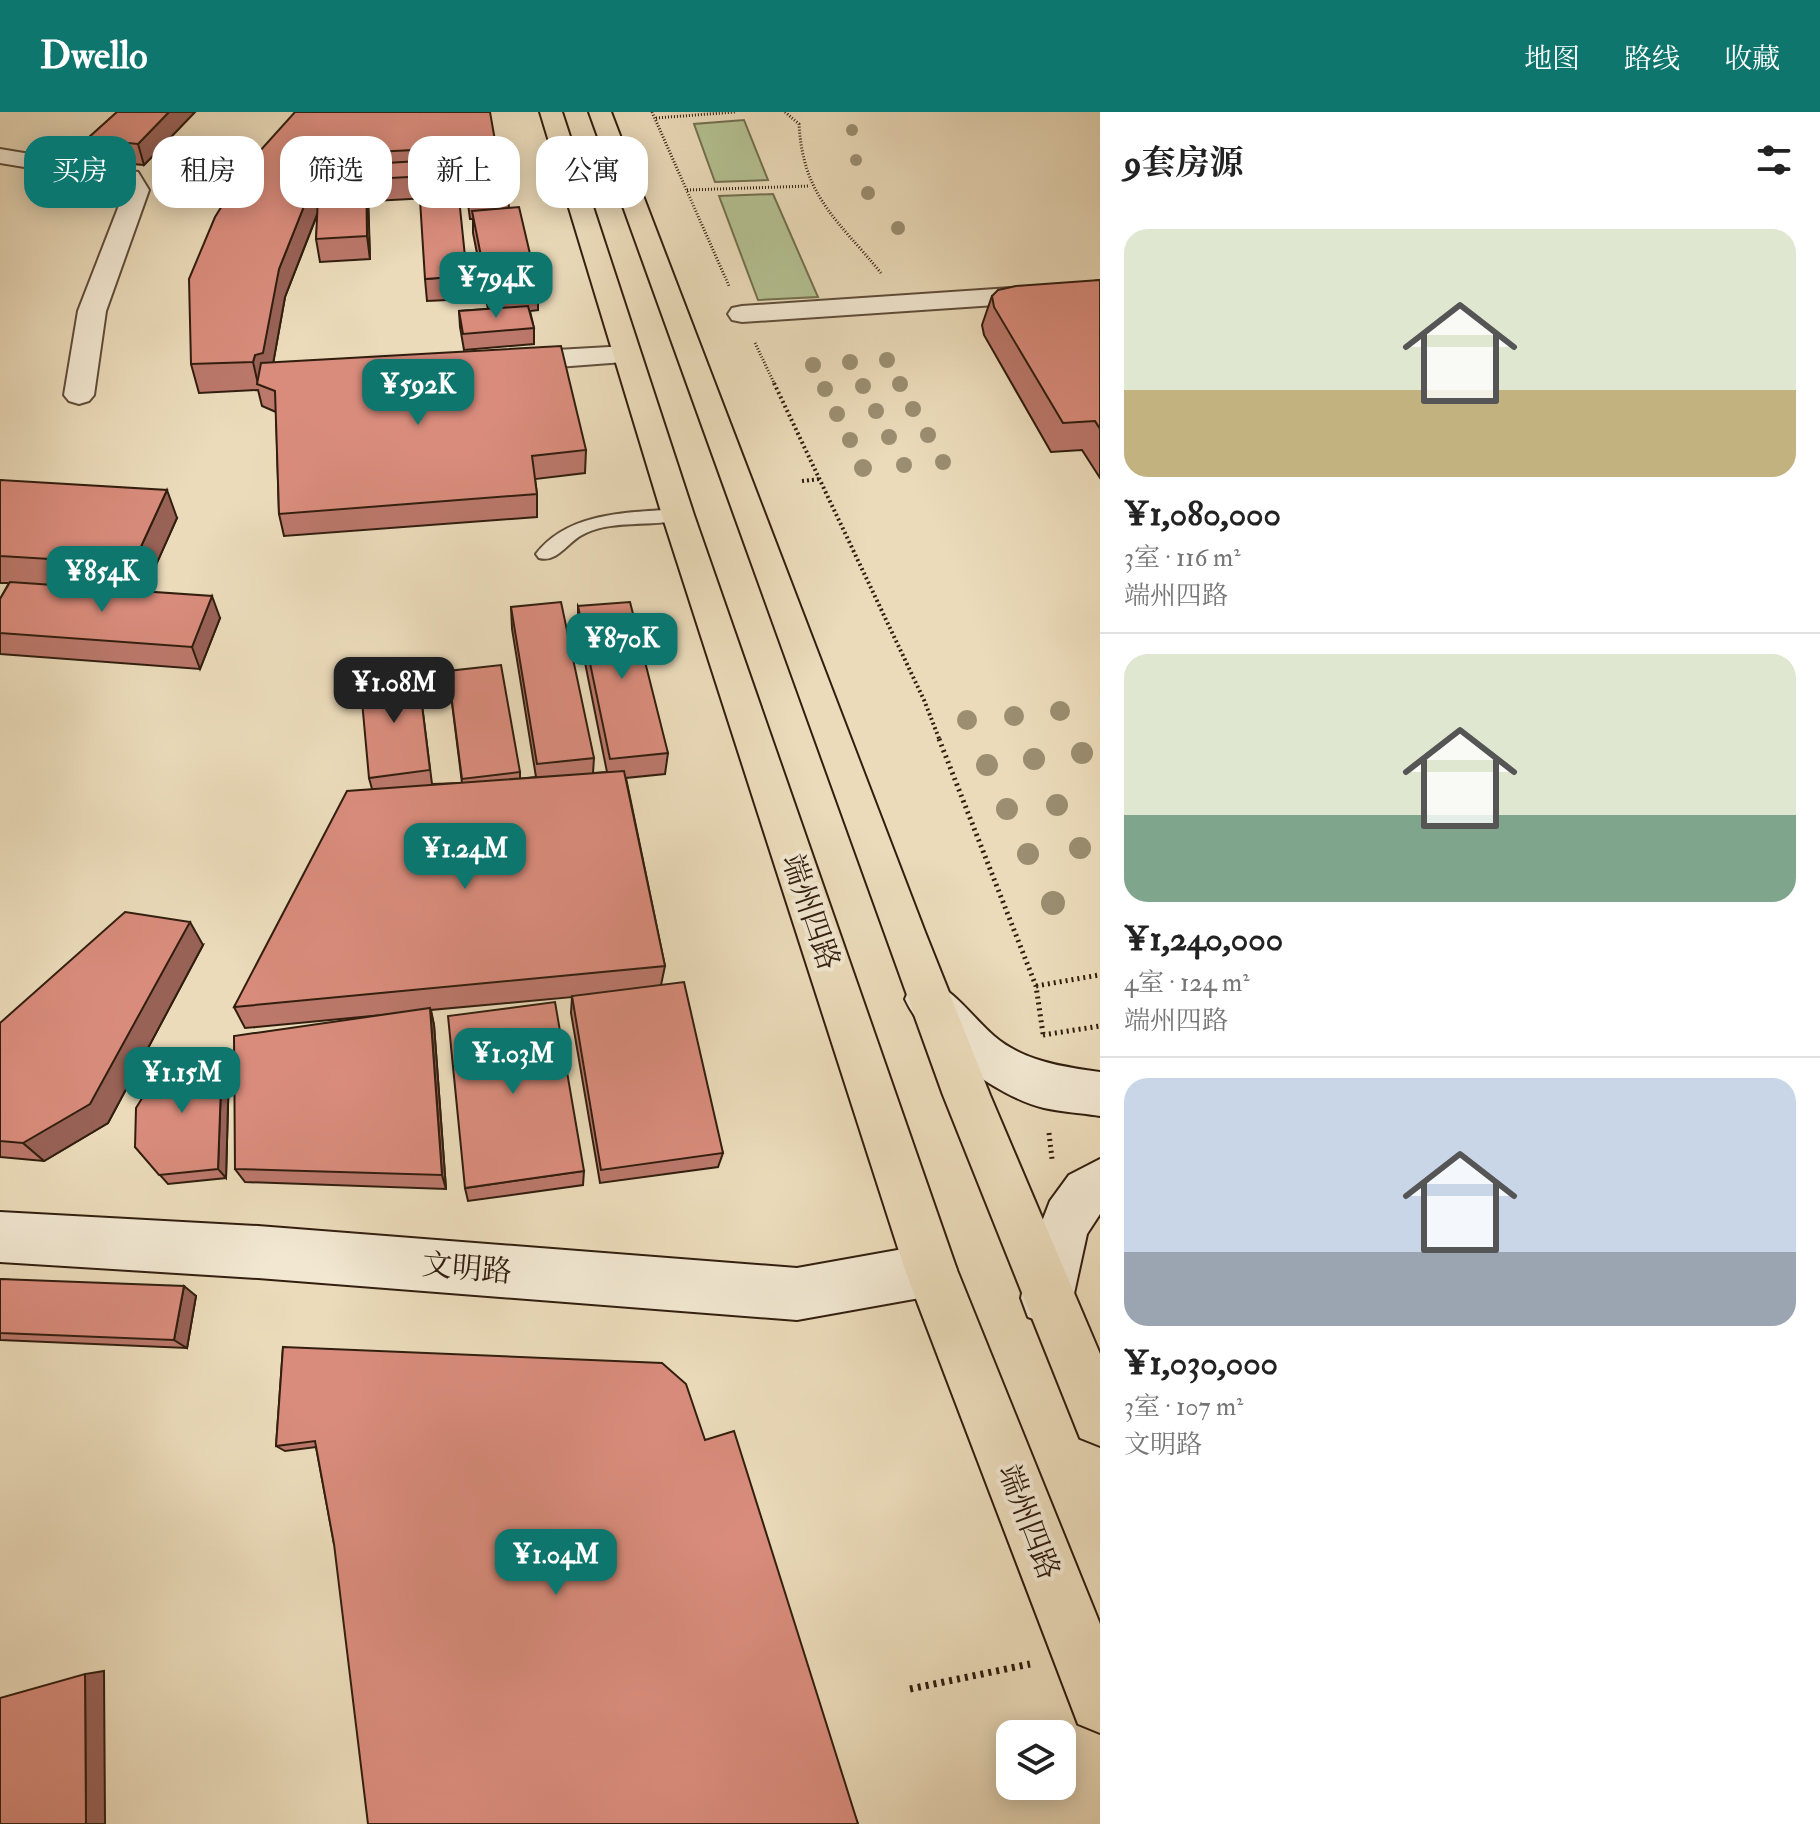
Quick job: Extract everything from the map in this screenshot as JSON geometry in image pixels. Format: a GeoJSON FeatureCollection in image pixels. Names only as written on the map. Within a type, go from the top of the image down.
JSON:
{"type":"FeatureCollection","features":[{"type":"Feature","properties":{"kind":"main road","name":"端州四路"},"geometry":{"type":"LineString","coordinates":[[551,112],[678,515],[931,1270],[1090,1678]]}},
{"type":"Feature","properties":{"kind":"main road"},"geometry":{"type":"LineString","coordinates":[[600,112],[685,331],[927,999],[1047,1298],[1100,1418]]}},
{"type":"Feature","properties":{"kind":"street"},"geometry":{"type":"LineString","coordinates":[[0,156],[111,172],[130,177],[137,190],[92,311],[79,395]]}},
{"type":"Feature","properties":{"kind":"street"},"geometry":{"type":"LineString","coordinates":[[742,314],[1100,290]]}},
{"type":"Feature","properties":{"kind":"street"},"geometry":{"type":"LineString","coordinates":[[472,364],[627,355]]}},
{"type":"Feature","properties":{"kind":"street"},"geometry":{"type":"LineString","coordinates":[[927,999],[980,1053],[1043,1086],[1100,1094]]}},
{"type":"Feature","properties":{"kind":"street"},"geometry":{"type":"LineString","coordinates":[[1047,1298],[1061,1227],[1092,1188],[1100,1183]]}},
{"type":"Feature","properties":{"kind":"street","name":"文明路"},"geometry":{"type":"LineString","coordinates":[[0,1237],[258,1252],[797,1294],[931,1270]]}},
{"type":"Feature","properties":{"kind":"lane"},"geometry":{"type":"LineString","coordinates":[[603,521],[678,515]]}},
{"type":"Feature","properties":{"kind":"path"},"geometry":{"type":"LineString","coordinates":[[652,112],[742,314],[924,700],[1036,986],[1043,1034]]}},
{"type":"Feature","properties":{"kind":"path"},"geometry":{"type":"LineString","coordinates":[[656,118],[735,112]]}},
{"type":"Feature","properties":{"kind":"path"},"geometry":{"type":"LineString","coordinates":[[785,112],[799,124],[798,150],[810,186],[840,229],[884,276],[901,303]]}},
{"type":"Feature","properties":{"kind":"path"},"geometry":{"type":"LineString","coordinates":[[687,190],[810,186]]}},
{"type":"Feature","properties":{"kind":"path"},"geometry":{"type":"LineString","coordinates":[[802,481],[820,479]]}},
{"type":"Feature","properties":{"kind":"path"},"geometry":{"type":"LineString","coordinates":[[1036,986],[1099,975]]}},
{"type":"Feature","properties":{"kind":"path"},"geometry":{"type":"LineString","coordinates":[[910,1689],[1090,1678]]}},
{"type":"Feature","properties":{"kind":"green space"},"geometry":{"type":"Polygon","coordinates":[[[744,120],[768,180],[715,182],[694,124],[744,120]]]}},
{"type":"Feature","properties":{"kind":"green space"},"geometry":{"type":"Polygon","coordinates":[[[773,194],[818,297],[758,300],[719,196],[773,194]]]}},
{"type":"Feature","properties":{"kind":"building"},"geometry":{"type":"Polygon","coordinates":[[[117,112],[169,112],[138,144],[136,136],[90,136],[117,112]]]}},
{"type":"Feature","properties":{"kind":"building"},"geometry":{"type":"Polygon","coordinates":[[[295,112],[490,112],[494,136],[408,136],[408,150],[392,151],[392,136],[280,136],[280,208],[303,208],[279,269],[263,353],[255,355],[253,362],[191,364],[189,279],[221,208],[264,208],[264,146],[295,112]]]}},
{"type":"Feature","properties":{"kind":"building"},"geometry":{"type":"Polygon","coordinates":[[[408,162],[408,177],[392,178],[392,163],[408,162]]]}},
{"type":"Feature","properties":{"kind":"building"},"geometry":{"type":"Polygon","coordinates":[[[318,208],[367,208],[367,236],[316,239],[318,208]]]}},
{"type":"Feature","properties":{"kind":"building"},"geometry":{"type":"Polygon","coordinates":[[[421,208],[460,208],[467,276],[425,279],[421,208]]]}},
{"type":"Feature","properties":{"kind":"building"},"geometry":{"type":"Polygon","coordinates":[[[519,208],[538,288],[488,291],[472,211],[519,208]]]}},
{"type":"Feature","properties":{"kind":"building"},"geometry":{"type":"Polygon","coordinates":[[[1100,280],[1100,429],[1095,421],[1063,423],[994,307],[992,296],[998,290],[1016,286],[1100,280]]]}},
{"type":"Feature","properties":{"kind":"building"},"geometry":{"type":"Polygon","coordinates":[[[528,306],[534,328],[463,334],[459,311],[528,306]]]}},
{"type":"Feature","properties":{"kind":"building"},"geometry":{"type":"Polygon","coordinates":[[[561,346],[586,450],[532,456],[537,494],[279,514],[275,391],[257,384],[261,363],[561,346]]]}},
{"type":"Feature","properties":{"kind":"building"},"geometry":{"type":"Polygon","coordinates":[[[0,480],[167,490],[133,564],[0,556],[0,480]]]}},
{"type":"Feature","properties":{"kind":"building"},"geometry":{"type":"Polygon","coordinates":[[[10,582],[212,596],[192,647],[0,633],[0,599],[10,582]]]}},
{"type":"Feature","properties":{"kind":"building"},"geometry":{"type":"Polygon","coordinates":[[[561,602],[594,758],[537,764],[511,607],[561,602]]]}},
{"type":"Feature","properties":{"kind":"building"},"geometry":{"type":"Polygon","coordinates":[[[630,602],[668,753],[610,759],[578,606],[630,602]]]}},
{"type":"Feature","properties":{"kind":"building"},"geometry":{"type":"Polygon","coordinates":[[[501,665],[520,772],[462,779],[448,671],[501,665]]]}},
{"type":"Feature","properties":{"kind":"building"},"geometry":{"type":"Polygon","coordinates":[[[418,673],[430,770],[369,778],[360,679],[418,673]]]}},
{"type":"Feature","properties":{"kind":"building"},"geometry":{"type":"Polygon","coordinates":[[[624,771],[665,966],[234,1007],[347,791],[624,771]]]}},
{"type":"Feature","properties":{"kind":"building"},"geometry":{"type":"Polygon","coordinates":[[[125,912],[190,922],[90,1104],[23,1143],[0,1141],[0,1023],[125,912]]]}},
{"type":"Feature","properties":{"kind":"building"},"geometry":{"type":"Polygon","coordinates":[[[684,982],[723,1153],[601,1170],[572,996],[684,982]]]}},
{"type":"Feature","properties":{"kind":"building"},"geometry":{"type":"Polygon","coordinates":[[[555,1002],[584,1171],[465,1188],[448,1016],[555,1002]]]}},
{"type":"Feature","properties":{"kind":"building"},"geometry":{"type":"Polygon","coordinates":[[[430,1008],[442,1175],[235,1169],[234,1036],[430,1008]]]}},
{"type":"Feature","properties":{"kind":"building"},"geometry":{"type":"Polygon","coordinates":[[[173,1048],[222,1058],[218,1169],[159,1175],[135,1147],[136,1108],[173,1048]]]}},
{"type":"Feature","properties":{"kind":"building"},"geometry":{"type":"Polygon","coordinates":[[[0,1279],[184,1286],[174,1340],[0,1333],[0,1279]]]}},
{"type":"Feature","properties":{"kind":"building"},"geometry":{"type":"Polygon","coordinates":[[[283,1347],[662,1363],[686,1384],[705,1440],[734,1431],[858,1824],[368,1824],[334,1544],[315,1441],[276,1446],[283,1347]]]}},
{"type":"Feature","properties":{"kind":"building"},"geometry":{"type":"Polygon","coordinates":[[[85,1674],[86,1824],[0,1824],[0,1698],[85,1674]]]}}]}
